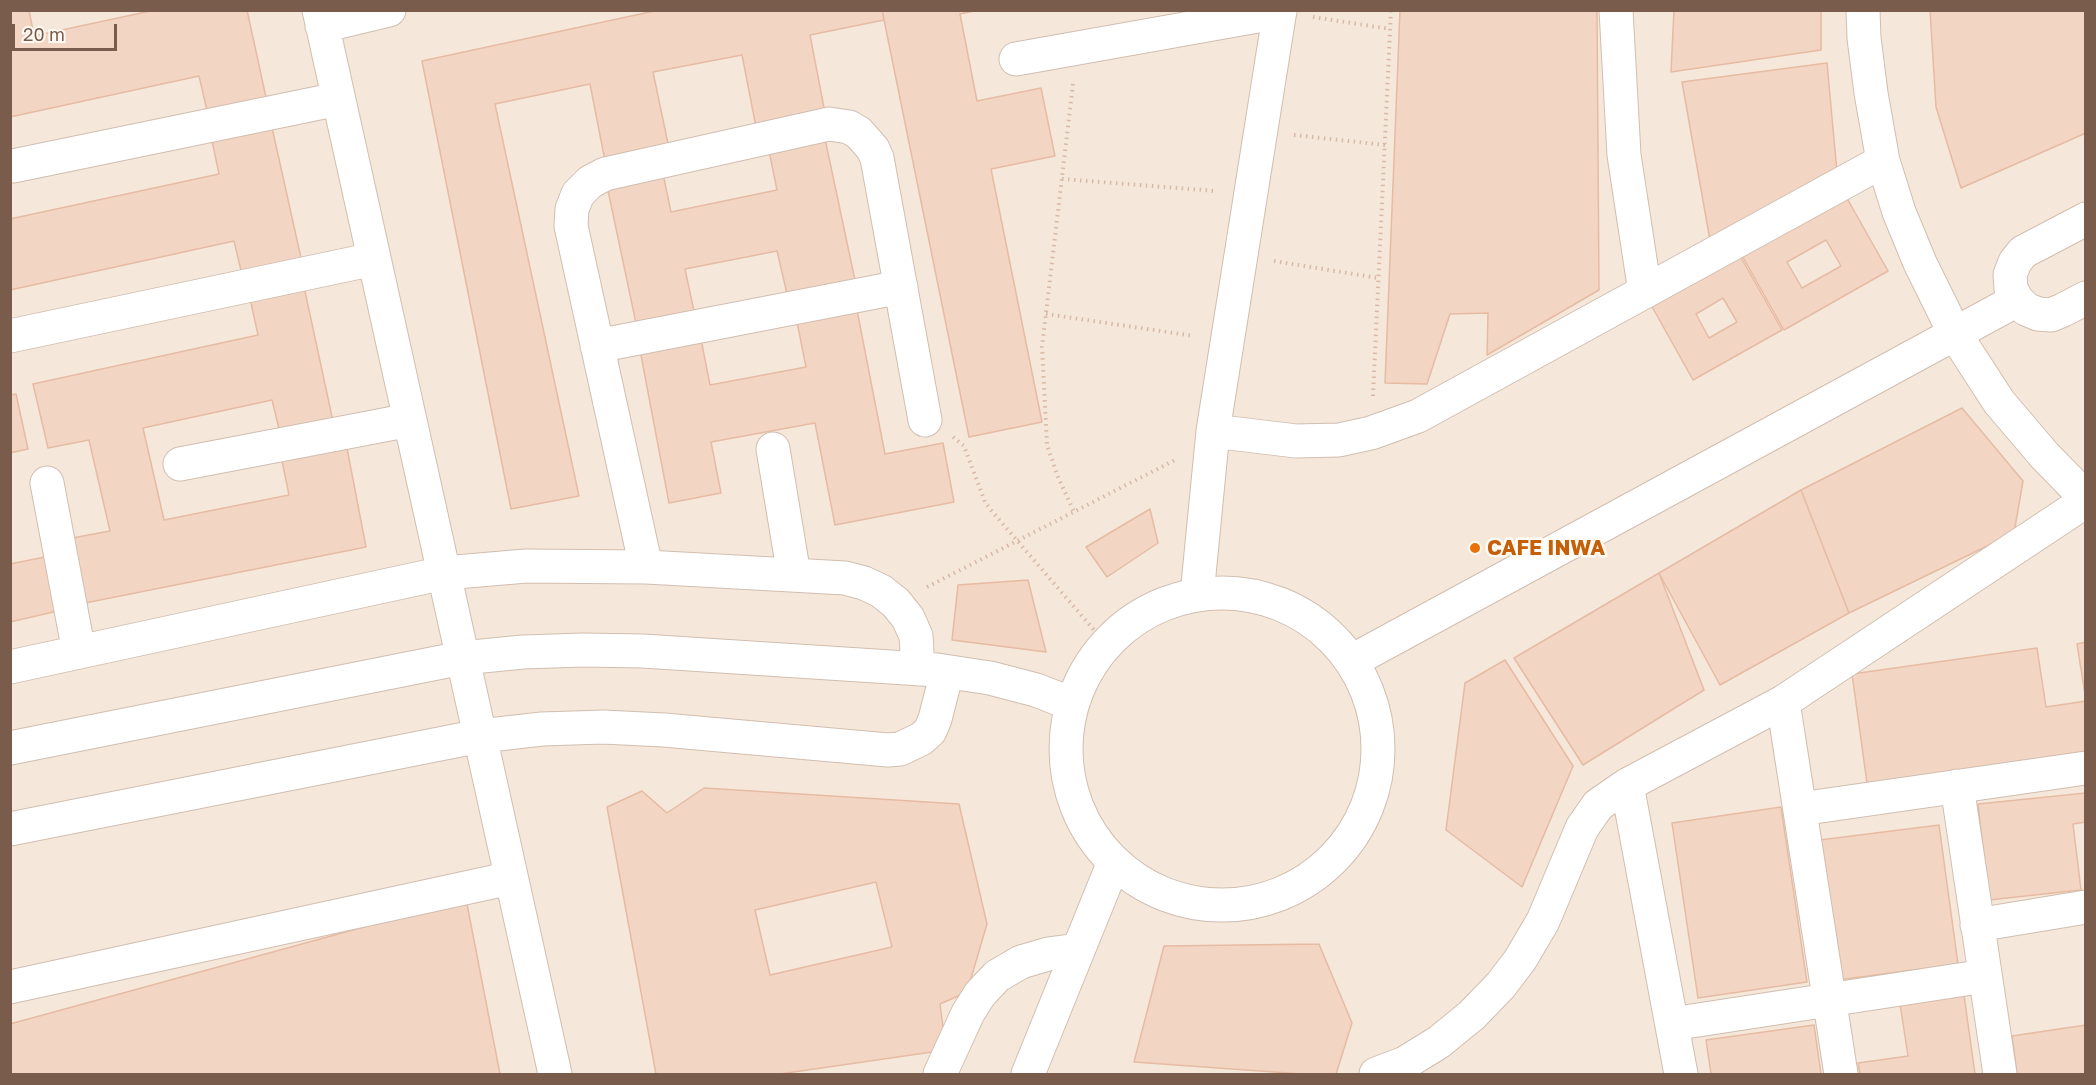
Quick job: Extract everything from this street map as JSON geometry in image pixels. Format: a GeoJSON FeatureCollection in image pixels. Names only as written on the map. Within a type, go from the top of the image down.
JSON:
{"type":"FeatureCollection","features":[{"type":"Feature","properties":{"kind":"street"},"geometry":{"type":"LineString","coordinates":[[389,10],[321,18],[555,1074]]}},
{"type":"Feature","properties":{"kind":"street"},"geometry":{"type":"LineString","coordinates":[[1616,10],[1624,155],[1645,292]]}},
{"type":"Feature","properties":{"kind":"street"},"geometry":{"type":"LineString","coordinates":[[1376,1074],[1405,1063],[1439,1042],[1472,1016],[1501,986],[1520,960],[1543,921],[1582,828],[1598,805],[1627,785],[1783,702],[2085,500],[1999,402],[1955,334],[1920,263],[1899,212],[1883,161],[1871,93],[1863,10]]}},
{"type":"Feature","properties":{"kind":"street"},"geometry":{"type":"LineString","coordinates":[[1016,59],[1280,11],[1213,436],[1197,595]]}},
{"type":"Feature","properties":{"kind":"street"},"geometry":{"type":"LineString","coordinates":[[13,166],[339,99]]}},
{"type":"Feature","properties":{"kind":"street"},"geometry":{"type":"LineString","coordinates":[[646,567],[571,226],[572,209],[578,194],[590,182],[605,174],[829,124],[849,127],[859,133],[873,148],[877,158],[925,420]]}},
{"type":"Feature","properties":{"kind":"street"},"geometry":{"type":"LineString","coordinates":[[1213,436],[1296,441],[1339,440],[1418,416],[1883,161]]}},
{"type":"Feature","properties":{"kind":"street"},"geometry":{"type":"LineString","coordinates":[[2085,219],[2023,252],[2015,262],[2010,275],[2011,289],[2017,300],[2026,309],[2038,314],[2050,315],[2085,298]]}},
{"type":"Feature","properties":{"kind":"street"},"geometry":{"type":"LineString","coordinates":[[10,336],[374,259]]}},
{"type":"Feature","properties":{"kind":"street"},"geometry":{"type":"LineString","coordinates":[[597,346],[901,287]]}},
{"type":"Feature","properties":{"kind":"street"},"geometry":{"type":"LineString","coordinates":[[1352,661],[2017,300]]}},
{"type":"Feature","properties":{"kind":"street"},"geometry":{"type":"LineString","coordinates":[[180,464],[410,420]]}},
{"type":"Feature","properties":{"kind":"street"},"geometry":{"type":"LineString","coordinates":[[773,449],[794,575]]}},
{"type":"Feature","properties":{"kind":"street"},"geometry":{"type":"LineString","coordinates":[[46,483],[79,652]]}},
{"type":"Feature","properties":{"kind":"street"},"geometry":{"type":"LineString","coordinates":[[10,667],[444,573],[526,566],[646,567],[794,575],[845,578],[864,583],[881,591],[896,603],[908,618],[932,670],[935,720],[930,730],[921,739],[900,749],[888,750],[664,730],[603,727],[542,729],[480,735],[10,829]]}},
{"type":"Feature","properties":{"kind":"street"},"geometry":{"type":"LineString","coordinates":[[1233,593],[1268,599],[1300,614],[1329,634],[1352,661],[1374,707],[1379,758],[1368,807],[1342,850],[1303,883],[1256,902],[1205,904],[1156,890],[1114,862],[1087,828],[1071,789],[1065,747],[1072,704],[1085,672],[1106,644],[1133,620],[1164,604],[1197,595],[1233,593]]}},
{"type":"Feature","properties":{"kind":"street"},"geometry":{"type":"LineString","coordinates":[[10,748],[462,658],[523,652],[619,651],[932,670],[990,678],[1072,704]]}},
{"type":"Feature","properties":{"kind":"street"},"geometry":{"type":"LineString","coordinates":[[1783,702],[1841,1074]]}},
{"type":"Feature","properties":{"kind":"street"},"geometry":{"type":"LineString","coordinates":[[1800,809],[2085,768]]}},
{"type":"Feature","properties":{"kind":"street"},"geometry":{"type":"LineString","coordinates":[[1627,785],[1681,1074]]}},
{"type":"Feature","properties":{"kind":"street"},"geometry":{"type":"LineString","coordinates":[[1956,786],[2000,1074]]}},
{"type":"Feature","properties":{"kind":"street"},"geometry":{"type":"LineString","coordinates":[[1031,1074],[1114,862]]}},
{"type":"Feature","properties":{"kind":"street"},"geometry":{"type":"LineString","coordinates":[[10,987],[511,878]]}},
{"type":"Feature","properties":{"kind":"street"},"geometry":{"type":"LineString","coordinates":[[1977,925],[2085,907]]}},
{"type":"Feature","properties":{"kind":"street"},"geometry":{"type":"LineString","coordinates":[[940,1074],[968,1013],[980,994],[997,976],[1021,962],[1048,954],[1078,950]]}},
{"type":"Feature","properties":{"kind":"street"},"geometry":{"type":"LineString","coordinates":[[1672,1024],[1985,976]]}},
{"type":"Feature","properties":{"kind":"path"},"geometry":{"type":"LineString","coordinates":[[1371,432],[1391,10]]}},
{"type":"Feature","properties":{"kind":"path"},"geometry":{"type":"LineString","coordinates":[[1280,11],[1390,28]]}},
{"type":"Feature","properties":{"kind":"path"},"geometry":{"type":"LineString","coordinates":[[1074,512],[1047,445],[1042,346],[1077,48]]}},
{"type":"Feature","properties":{"kind":"path"},"geometry":{"type":"LineString","coordinates":[[1260,131],[1384,145]]}},
{"type":"Feature","properties":{"kind":"path"},"geometry":{"type":"LineString","coordinates":[[1062,179],[1250,193]]}},
{"type":"Feature","properties":{"kind":"path"},"geometry":{"type":"LineString","coordinates":[[1240,256],[1378,278]]}},
{"type":"Feature","properties":{"kind":"path"},"geometry":{"type":"LineString","coordinates":[[1046,314],[1227,341]]}},
{"type":"Feature","properties":{"kind":"path"},"geometry":{"type":"LineString","coordinates":[[925,420],[936,429],[951,435],[964,446],[985,502],[1106,644]]}},
{"type":"Feature","properties":{"kind":"path"},"geometry":{"type":"LineString","coordinates":[[896,603],[1074,512],[1213,436]]}},
{"type":"Feature","properties":{"kind":"shaded area"},"geometry":{"type":"Polygon","coordinates":[[[11,11],[2085,11],[2085,1074],[11,1074],[11,11]]]}},
{"type":"Feature","properties":{"kind":"building"},"geometry":{"type":"Polygon","coordinates":[[[10,10],[29,10],[34,36],[155,10],[247,10],[267,102],[208,115],[199,76],[10,117],[10,10]]]}},
{"type":"Feature","properties":{"kind":"building"},"geometry":{"type":"Polygon","coordinates":[[[659,10],[882,10],[884,20],[810,35],[825,113],[756,127],[742,55],[653,72],[670,153],[606,166],[590,84],[495,104],[579,496],[511,509],[422,61],[659,10]]]}},
{"type":"Feature","properties":{"kind":"building"},"geometry":{"type":"Polygon","coordinates":[[[882,10],[979,10],[960,14],[977,101],[1041,88],[1055,156],[991,169],[1042,422],[969,437],[882,10]]]}},
{"type":"Feature","properties":{"kind":"building"},"geometry":{"type":"Polygon","coordinates":[[[1400,10],[1597,10],[1599,290],[1487,355],[1488,313],[1450,314],[1427,384],[1385,383],[1400,10]]]}},
{"type":"Feature","properties":{"kind":"building"},"geometry":{"type":"Polygon","coordinates":[[[1674,10],[1821,10],[1821,50],[1671,72],[1674,10]]]}},
{"type":"Feature","properties":{"kind":"building"},"geometry":{"type":"Polygon","coordinates":[[[1930,10],[2086,10],[2086,133],[1961,188],[1936,107],[1930,10]]]}},
{"type":"Feature","properties":{"kind":"building"},"geometry":{"type":"Polygon","coordinates":[[[1827,63],[1837,172],[1711,246],[1682,82],[1827,63]]]}},
{"type":"Feature","properties":{"kind":"building"},"geometry":{"type":"Polygon","coordinates":[[[271,123],[303,267],[243,279],[234,241],[10,290],[10,219],[219,174],[211,136],[271,123]]]}},
{"type":"Feature","properties":{"kind":"building"},"geometry":{"type":"Polygon","coordinates":[[[824,134],[856,285],[788,298],[777,251],[685,269],[695,316],[637,328],[606,181],[662,169],[671,212],[777,190],[768,146],[824,134]]]}},
{"type":"Feature","properties":{"kind":"building"},"geometry":{"type":"Polygon","coordinates":[[[1844,193],[1888,271],[1784,330],[1740,252],[1844,193]],[[1826,240],[1787,262],[1802,288],[1841,266],[1826,240]]]}},
{"type":"Feature","properties":{"kind":"building"},"geometry":{"type":"Polygon","coordinates":[[[1739,254],[1782,330],[1693,380],[1650,303],[1739,254]],[[1723,298],[1696,314],[1709,338],[1737,322],[1723,298]]]}},
{"type":"Feature","properties":{"kind":"building"},"geometry":{"type":"Polygon","coordinates":[[[303,282],[334,426],[281,437],[272,400],[143,428],[164,520],[289,495],[281,456],[346,443],[366,547],[80,604],[67,539],[110,531],[89,440],[48,448],[33,384],[258,335],[249,294],[303,282]]]}},
{"type":"Feature","properties":{"kind":"building"},"geometry":{"type":"Polygon","coordinates":[[[856,305],[885,454],[943,443],[954,502],[835,525],[815,423],[711,442],[721,493],[669,503],[640,350],[701,339],[710,385],[806,367],[796,317],[856,305]]]}},
{"type":"Feature","properties":{"kind":"building"},"geometry":{"type":"Polygon","coordinates":[[[16,394],[28,449],[10,453],[10,395],[16,394]]]}},
{"type":"Feature","properties":{"kind":"building"},"geometry":{"type":"Polygon","coordinates":[[[1962,408],[2023,481],[2014,533],[1849,613],[1801,490],[1962,408]]]}},
{"type":"Feature","properties":{"kind":"building"},"geometry":{"type":"Polygon","coordinates":[[[1801,490],[1849,613],[1720,685],[1659,573],[1801,490]]]}},
{"type":"Feature","properties":{"kind":"building"},"geometry":{"type":"Polygon","coordinates":[[[1150,509],[1158,543],[1107,577],[1086,547],[1150,509]]]}},
{"type":"Feature","properties":{"kind":"building"},"geometry":{"type":"Polygon","coordinates":[[[50,556],[62,610],[10,622],[10,564],[50,556]]]}},
{"type":"Feature","properties":{"kind":"building"},"geometry":{"type":"Polygon","coordinates":[[[1659,573],[1704,690],[1583,765],[1514,658],[1659,573]]]}},
{"type":"Feature","properties":{"kind":"building"},"geometry":{"type":"Polygon","coordinates":[[[1028,580],[1046,652],[952,640],[958,585],[1028,580]]]}},
{"type":"Feature","properties":{"kind":"building"},"geometry":{"type":"Polygon","coordinates":[[[2086,642],[2086,701],[2077,644],[2086,642]]]}},
{"type":"Feature","properties":{"kind":"building"},"geometry":{"type":"Polygon","coordinates":[[[2037,648],[2046,707],[2086,701],[2086,753],[1867,783],[1852,674],[2037,648]]]}},
{"type":"Feature","properties":{"kind":"building"},"geometry":{"type":"Polygon","coordinates":[[[1505,660],[1573,766],[1522,887],[1446,830],[1465,683],[1505,660]]]}},
{"type":"Feature","properties":{"kind":"building"},"geometry":{"type":"Polygon","coordinates":[[[704,788],[959,804],[987,924],[967,992],[940,1004],[946,1050],[780,1074],[656,1074],[607,807],[642,791],[667,813],[704,788]],[[876,882],[755,910],[770,975],[892,947],[876,882]]]}},
{"type":"Feature","properties":{"kind":"building"},"geometry":{"type":"Polygon","coordinates":[[[2086,793],[2086,822],[2073,824],[2081,890],[1989,900],[1978,804],[2086,793]]]}},
{"type":"Feature","properties":{"kind":"building"},"geometry":{"type":"Polygon","coordinates":[[[1781,807],[1807,982],[1698,998],[1672,823],[1781,807]]]}},
{"type":"Feature","properties":{"kind":"building"},"geometry":{"type":"Polygon","coordinates":[[[1939,825],[1958,964],[1838,980],[1820,840],[1939,825]]]}},
{"type":"Feature","properties":{"kind":"building"},"geometry":{"type":"Polygon","coordinates":[[[466,899],[500,1074],[10,1074],[10,1024],[466,899]]]}},
{"type":"Feature","properties":{"kind":"building"},"geometry":{"type":"Polygon","coordinates":[[[1319,944],[1352,1023],[1336,1074],[1302,1074],[1134,1062],[1164,946],[1319,944]]]}},
{"type":"Feature","properties":{"kind":"building"},"geometry":{"type":"Polygon","coordinates":[[[1964,995],[1975,1074],[1860,1074],[1858,1063],[1908,1056],[1900,1004],[1964,995]]]}},
{"type":"Feature","properties":{"kind":"building"},"geometry":{"type":"Polygon","coordinates":[[[1814,1025],[1821,1074],[1711,1074],[1706,1040],[1814,1025]]]}},
{"type":"Feature","properties":{"kind":"building"},"geometry":{"type":"Polygon","coordinates":[[[2086,1025],[2086,1074],[2017,1074],[2012,1036],[2086,1025]]]}},
{"type":"Feature","properties":{"kind":"place","name":"CAFE INWA"},"geometry":{"type":"Point","coordinates":[1475,548]}}]}
